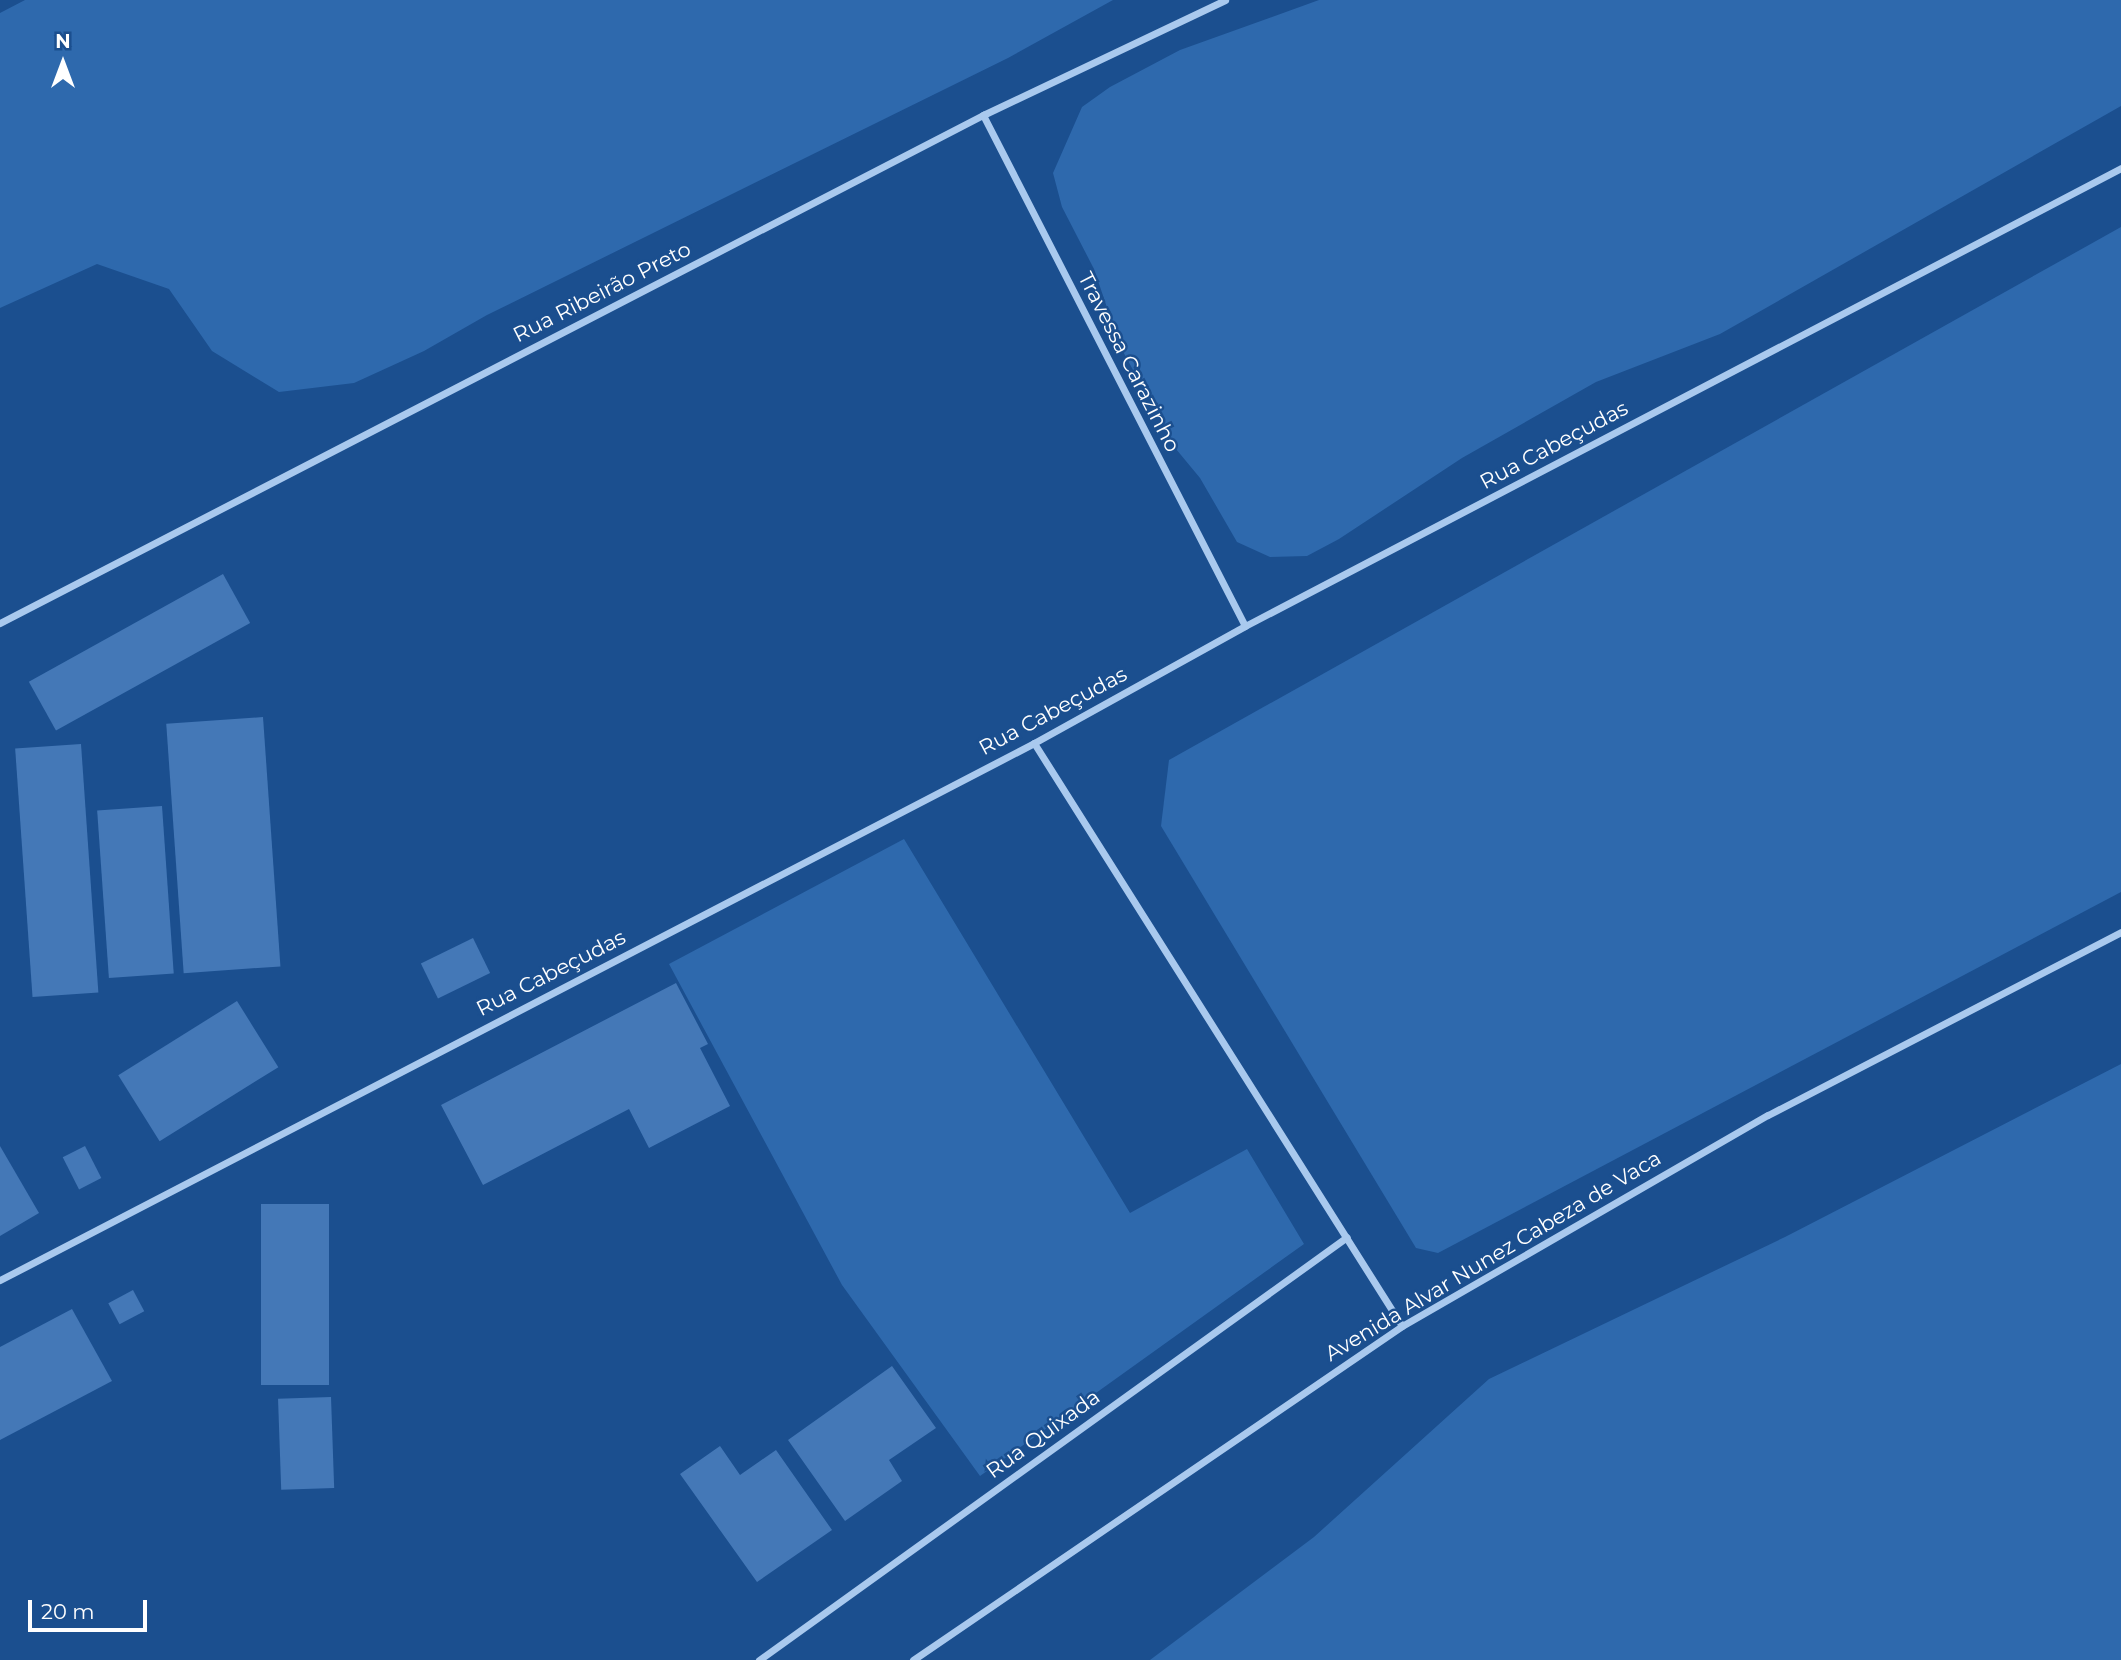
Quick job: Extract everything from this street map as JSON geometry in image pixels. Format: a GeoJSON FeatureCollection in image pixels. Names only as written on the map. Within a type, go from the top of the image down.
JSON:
{"type":"FeatureCollection","features":[{"type":"Feature","properties":{"kind":"street","name":"Rua Ribeirão Preto"},"geometry":{"type":"LineString","coordinates":[[0,623],[983,115],[1225,0]]}},
{"type":"Feature","properties":{"kind":"street","name":"Travessa Carazinho"},"geometry":{"type":"LineString","coordinates":[[983,115],[1245,626]]}},
{"type":"Feature","properties":{"kind":"street","name":"Rua Cabeçudas"},"geometry":{"type":"LineString","coordinates":[[0,1280],[1034,743],[1245,626],[2121,169]]}},
{"type":"Feature","properties":{"kind":"street"},"geometry":{"type":"LineString","coordinates":[[1034,743],[1402,1326]]}},
{"type":"Feature","properties":{"kind":"street","name":"Avenida Alvar Nunez Cabeza de Vaca"},"geometry":{"type":"LineString","coordinates":[[913,1660],[1402,1326],[1768,1115],[2121,932]]}},
{"type":"Feature","properties":{"kind":"street","name":"Rua Quixada"},"geometry":{"type":"LineString","coordinates":[[759,1660],[1347,1237]]}},
{"type":"Feature","properties":{"kind":"shaded area"},"geometry":{"type":"Polygon","coordinates":[[[25,0],[1113,0],[1008,58],[487,315],[424,351],[354,383],[279,392],[212,351],[169,289],[97,264],[0,308],[0,13],[25,0]]]}},
{"type":"Feature","properties":{"kind":"shaded area"},"geometry":{"type":"Polygon","coordinates":[[[1319,0],[2121,0],[2121,106],[1720,334],[1596,382],[1462,458],[1339,539],[1307,556],[1270,557],[1237,542],[1200,478],[1176,449],[1120,346],[1094,269],[1062,207],[1053,173],[1082,107],[1110,87],[1180,50],[1319,0]]]}},
{"type":"Feature","properties":{"kind":"shaded area"},"geometry":{"type":"Polygon","coordinates":[[[2121,227],[2121,892],[1438,1253],[1416,1248],[1161,826],[1169,760],[2121,227]]]}},
{"type":"Feature","properties":{"kind":"shaded area"},"geometry":{"type":"Polygon","coordinates":[[[904,839],[1130,1213],[1247,1149],[1304,1244],[980,1476],[842,1285],[669,964],[904,839]]]}},
{"type":"Feature","properties":{"kind":"shaded area"},"geometry":{"type":"Polygon","coordinates":[[[2121,1064],[2121,1660],[1150,1660],[1314,1537],[1489,1379],[1785,1237],[2121,1064]]]}},
{"type":"Feature","properties":{"kind":"building"},"geometry":{"type":"Polygon","coordinates":[[[223,574],[250,623],[56,731],[29,682],[223,574]]]}},
{"type":"Feature","properties":{"kind":"building"},"geometry":{"type":"Polygon","coordinates":[[[263,717],[280,966],[184,973],[166,724],[263,717]]]}},
{"type":"Feature","properties":{"kind":"building"},"geometry":{"type":"Polygon","coordinates":[[[81,744],[98,992],[33,997],[15,749],[81,744]]]}},
{"type":"Feature","properties":{"kind":"building"},"geometry":{"type":"Polygon","coordinates":[[[162,806],[174,974],[109,978],[97,811],[162,806]]]}},
{"type":"Feature","properties":{"kind":"building"},"geometry":{"type":"Polygon","coordinates":[[[473,938],[490,973],[438,998],[421,963],[473,938]]]}},
{"type":"Feature","properties":{"kind":"building"},"geometry":{"type":"Polygon","coordinates":[[[676,983],[708,1044],[700,1048],[730,1106],[649,1148],[629,1109],[483,1185],[441,1105],[676,983]]]}},
{"type":"Feature","properties":{"kind":"building"},"geometry":{"type":"Polygon","coordinates":[[[237,1001],[278,1067],[160,1141],[118,1075],[237,1001]]]}},
{"type":"Feature","properties":{"kind":"building"},"geometry":{"type":"Polygon","coordinates":[[[0,1146],[39,1213],[0,1236],[0,1146]]]}},
{"type":"Feature","properties":{"kind":"building"},"geometry":{"type":"Polygon","coordinates":[[[85,1146],[101,1178],[79,1189],[63,1157],[85,1146]]]}},
{"type":"Feature","properties":{"kind":"building"},"geometry":{"type":"Polygon","coordinates":[[[261,1204],[329,1204],[329,1385],[261,1385],[261,1204]]]}},
{"type":"Feature","properties":{"kind":"building"},"geometry":{"type":"Polygon","coordinates":[[[133,1290],[144,1311],[120,1324],[108,1303],[133,1290]]]}},
{"type":"Feature","properties":{"kind":"building"},"geometry":{"type":"Polygon","coordinates":[[[72,1309],[112,1381],[0,1440],[0,1347],[72,1309]]]}},
{"type":"Feature","properties":{"kind":"building"},"geometry":{"type":"Polygon","coordinates":[[[892,1366],[936,1428],[889,1460],[902,1481],[845,1521],[788,1440],[892,1366]]]}},
{"type":"Feature","properties":{"kind":"building"},"geometry":{"type":"Polygon","coordinates":[[[331,1397],[334,1488],[281,1490],[278,1399],[331,1397]]]}},
{"type":"Feature","properties":{"kind":"building"},"geometry":{"type":"Polygon","coordinates":[[[720,1446],[740,1475],[776,1450],[832,1530],[757,1582],[680,1474],[720,1446]]]}}]}
